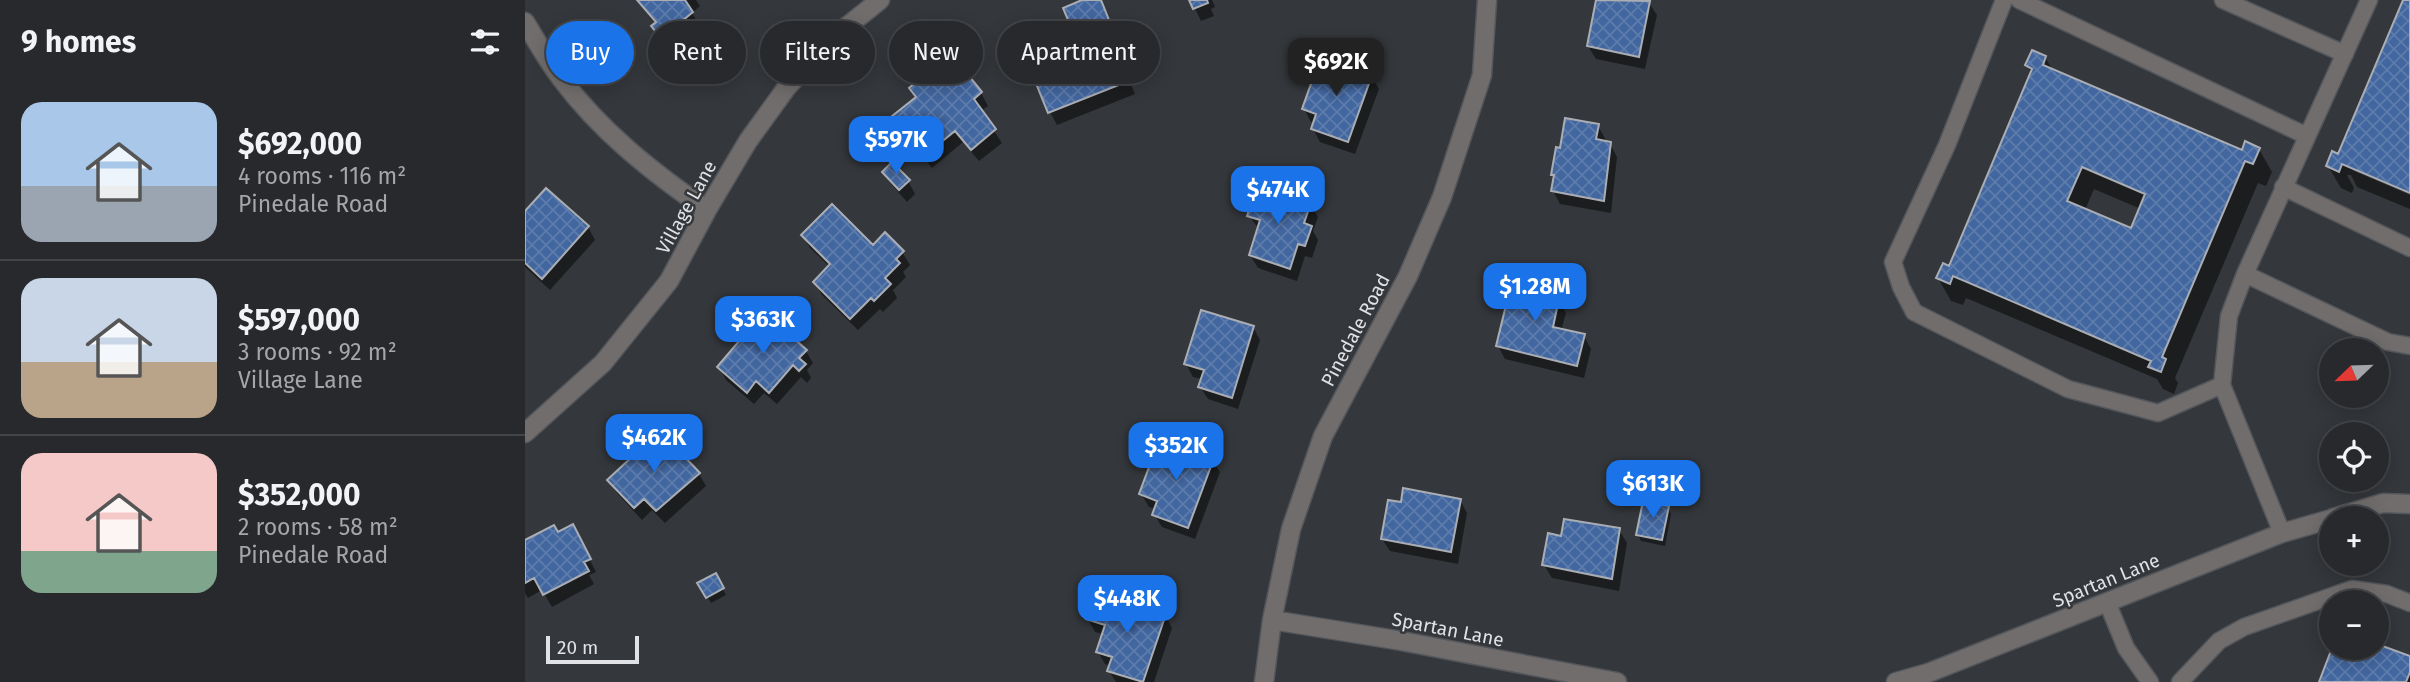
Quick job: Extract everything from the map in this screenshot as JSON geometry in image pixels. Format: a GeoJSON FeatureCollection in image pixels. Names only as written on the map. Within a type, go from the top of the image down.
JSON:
{"type":"FeatureCollection","features":[{"type":"Feature","properties":{"kind":"street","name":"Village Lane"},"geometry":{"type":"LineString","coordinates":[[525,433],[603,363],[669,281],[748,141],[787,87],[835,36],[880,0]]}},
{"type":"Feature","properties":{"kind":"street","name":"Pinedale Road"},"geometry":{"type":"LineString","coordinates":[[1264,682],[1272,620],[1291,529],[1322,436],[1408,276],[1442,197],[1482,75],[1487,0]]}},
{"type":"Feature","properties":{"kind":"street"},"geometry":{"type":"LineString","coordinates":[[525,22],[560,77],[607,131],[651,172],[707,211]]}},
{"type":"Feature","properties":{"kind":"street","name":"Spartan Lane"},"geometry":{"type":"LineString","coordinates":[[2373,506],[2383,503],[2410,504]]}},
{"type":"Feature","properties":{"kind":"street","name":"Spartan Lane"},"geometry":{"type":"LineString","coordinates":[[1896,682],[1928,673],[2282,533],[2319,522]]}},
{"type":"Feature","properties":{"kind":"street","name":"Spartan Lane"},"geometry":{"type":"LineString","coordinates":[[1272,620],[1396,640],[1617,682]]}},
{"type":"Feature","properties":{"kind":"lane"},"geometry":{"type":"LineString","coordinates":[[2004,0],[1947,145],[1893,262],[1901,287],[1915,312],[2068,389],[2158,413],[2222,385]]}},
{"type":"Feature","properties":{"kind":"lane"},"geometry":{"type":"LineString","coordinates":[[2019,0],[2307,136]]}},
{"type":"Feature","properties":{"kind":"lane"},"geometry":{"type":"LineString","coordinates":[[2223,0],[2345,54]]}},
{"type":"Feature","properties":{"kind":"lane"},"geometry":{"type":"LineString","coordinates":[[2282,533],[2222,385],[2229,316],[2283,187],[2369,0]]}},
{"type":"Feature","properties":{"kind":"lane"},"geometry":{"type":"LineString","coordinates":[[2283,187],[2410,248]]}},
{"type":"Feature","properties":{"kind":"lane"},"geometry":{"type":"LineString","coordinates":[[2245,274],[2388,342],[2410,346]]}},
{"type":"Feature","properties":{"kind":"lane"},"geometry":{"type":"LineString","coordinates":[[2180,682],[2219,642],[2244,627],[2352,589],[2387,594],[2410,603]]}},
{"type":"Feature","properties":{"kind":"lane"},"geometry":{"type":"LineString","coordinates":[[2107,602],[2126,648],[2150,682]]}},
{"type":"Feature","properties":{"kind":"building"},"geometry":{"type":"Polygon","coordinates":[[[637,0],[685,0],[693,12],[682,21],[655,21],[637,0]]]}},
{"type":"Feature","properties":{"kind":"building"},"geometry":{"type":"Polygon","coordinates":[[[1082,0],[1101,0],[1109,21],[1068,21],[1063,8],[1082,0]]]}},
{"type":"Feature","properties":{"kind":"building"},"geometry":{"type":"Polygon","coordinates":[[[1189,0],[1207,0],[1208,3],[1193,9],[1189,0]]]}},
{"type":"Feature","properties":{"kind":"building"},"geometry":{"type":"Polygon","coordinates":[[[1596,0],[1650,1],[1639,57],[1587,46],[1596,0]]]}},
{"type":"Feature","properties":{"kind":"building"},"geometry":{"type":"Polygon","coordinates":[[[2403,0],[2410,0],[2410,193],[2342,164],[2339,172],[2326,166],[2332,151],[2338,154],[2403,0]]]}},
{"type":"Feature","properties":{"kind":"building"},"geometry":{"type":"Polygon","coordinates":[[[2032,50],[2046,56],[2043,65],[2242,150],[2245,141],[2260,148],[2253,164],[2245,161],[2162,357],[2166,359],[2161,372],[2148,367],[2151,361],[1953,276],[1950,284],[1936,278],[1943,263],[1949,266],[2032,69],[2025,65],[2032,50]],[[2082,167],[2067,201],[2131,228],[2145,194],[2082,167]]]}},
{"type":"Feature","properties":{"kind":"building"},"geometry":{"type":"Polygon","coordinates":[[[1321,56],[1372,75],[1348,142],[1311,129],[1316,114],[1302,109],[1321,56]]]}},
{"type":"Feature","properties":{"kind":"building"},"geometry":{"type":"Polygon","coordinates":[[[914,84],[976,84],[982,92],[974,99],[996,129],[971,150],[955,131],[924,156],[891,117],[916,97],[909,88],[914,84]]]}},
{"type":"Feature","properties":{"kind":"building"},"geometry":{"type":"Polygon","coordinates":[[[1036,84],[1121,84],[1048,113],[1036,84]]]}},
{"type":"Feature","properties":{"kind":"building"},"geometry":{"type":"Polygon","coordinates":[[[1565,118],[1599,124],[1596,139],[1611,142],[1604,201],[1551,191],[1556,147],[1560,148],[1565,118]]]}},
{"type":"Feature","properties":{"kind":"building"},"geometry":{"type":"Polygon","coordinates":[[[892,162],[910,180],[899,190],[882,172],[892,162]]]}},
{"type":"Feature","properties":{"kind":"building"},"geometry":{"type":"Polygon","coordinates":[[[1257,185],[1311,203],[1304,223],[1312,226],[1305,246],[1298,244],[1290,269],[1249,255],[1260,220],[1247,216],[1257,185]]]}},
{"type":"Feature","properties":{"kind":"building"},"geometry":{"type":"Polygon","coordinates":[[[546,188],[589,226],[542,279],[525,263],[525,211],[546,188]]]}},
{"type":"Feature","properties":{"kind":"building"},"geometry":{"type":"Polygon","coordinates":[[[832,204],[873,245],[885,232],[904,251],[896,259],[900,263],[885,278],[891,284],[874,301],[871,298],[850,319],[813,282],[830,264],[801,235],[832,204]]]}},
{"type":"Feature","properties":{"kind":"building"},"geometry":{"type":"Polygon","coordinates":[[[1507,273],[1544,282],[1541,295],[1559,299],[1553,327],[1585,334],[1577,366],[1496,346],[1508,297],[1501,296],[1507,273]]]}},
{"type":"Feature","properties":{"kind":"building"},"geometry":{"type":"Polygon","coordinates":[[[1201,310],[1254,326],[1232,398],[1198,387],[1204,370],[1184,364],[1201,310]]]}},
{"type":"Feature","properties":{"kind":"building"},"geometry":{"type":"Polygon","coordinates":[[[764,312],[807,350],[799,358],[806,364],[799,371],[793,365],[769,393],[756,381],[747,393],[717,367],[764,312]]]}},
{"type":"Feature","properties":{"kind":"building"},"geometry":{"type":"Polygon","coordinates":[[[660,431],[700,473],[656,511],[644,499],[634,508],[607,480],[660,431]]]}},
{"type":"Feature","properties":{"kind":"building"},"geometry":{"type":"Polygon","coordinates":[[[1160,438],[1214,458],[1188,528],[1152,515],[1157,501],[1139,494],[1160,438]]]}},
{"type":"Feature","properties":{"kind":"building"},"geometry":{"type":"Polygon","coordinates":[[[1403,488],[1461,499],[1451,552],[1381,539],[1388,500],[1401,502],[1403,488]]]}},
{"type":"Feature","properties":{"kind":"building"},"geometry":{"type":"Polygon","coordinates":[[[1643,501],[1669,506],[1662,540],[1636,535],[1643,501]]]}},
{"type":"Feature","properties":{"kind":"building"},"geometry":{"type":"Polygon","coordinates":[[[1564,519],[1620,528],[1612,579],[1542,565],[1548,533],[1561,536],[1564,519]]]}},
{"type":"Feature","properties":{"kind":"building"},"geometry":{"type":"Polygon","coordinates":[[[573,524],[591,559],[584,562],[589,571],[543,595],[534,578],[525,583],[525,540],[554,525],[558,532],[573,524]]]}},
{"type":"Feature","properties":{"kind":"building"},"geometry":{"type":"Polygon","coordinates":[[[716,573],[724,588],[706,598],[697,583],[716,573]]]}},
{"type":"Feature","properties":{"kind":"building"},"geometry":{"type":"Polygon","coordinates":[[[1094,594],[1114,600],[1115,597],[1166,614],[1143,682],[1107,671],[1112,657],[1096,652],[1105,625],[1086,619],[1094,594]]]}},
{"type":"Feature","properties":{"kind":"building"},"geometry":{"type":"Polygon","coordinates":[[[2389,648],[2410,656],[2410,672],[2406,682],[2319,682],[2327,660],[2389,660],[2389,648]]]}}]}
